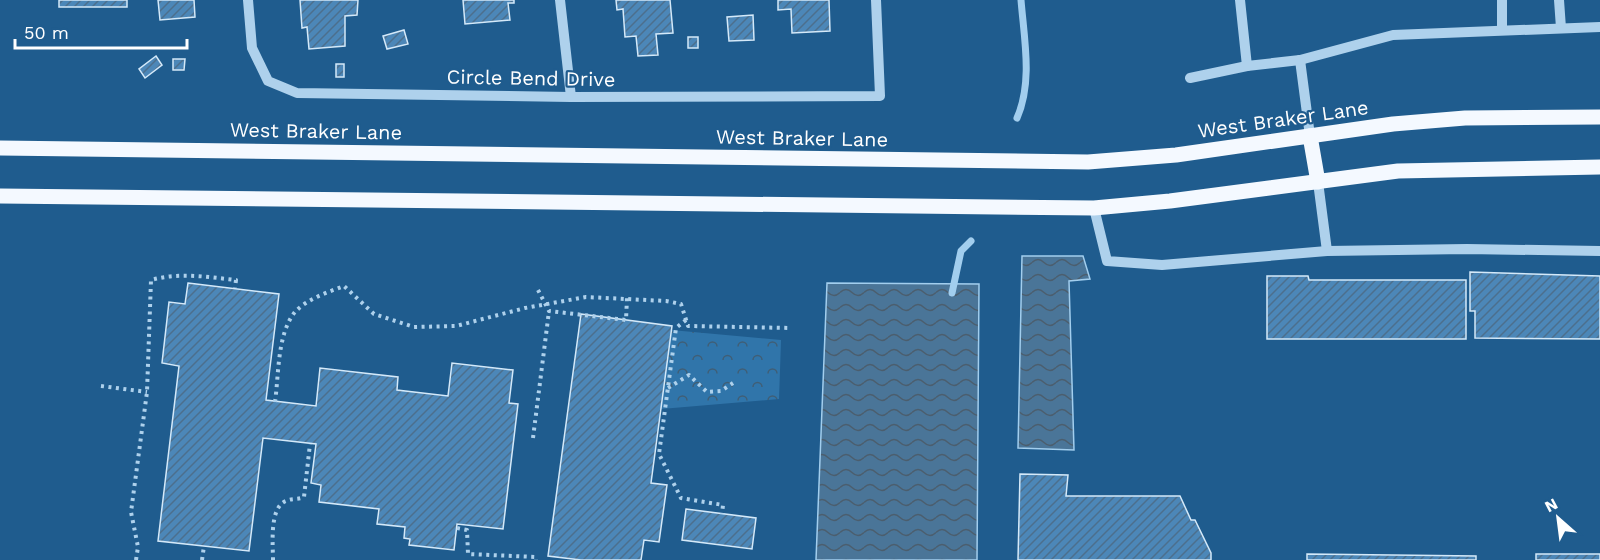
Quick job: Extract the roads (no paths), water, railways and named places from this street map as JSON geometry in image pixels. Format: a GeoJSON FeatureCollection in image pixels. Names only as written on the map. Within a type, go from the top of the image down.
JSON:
{"type":"FeatureCollection","features":[{"type":"Feature","properties":{"kind":"main road","name":"West Braker Lane"},"geometry":{"type":"LineString","coordinates":[[0,148],[1088,162],[1176,155],[1310,136],[1465,118],[1600,117]]}},
{"type":"Feature","properties":{"kind":"main road"},"geometry":{"type":"LineString","coordinates":[[1310,136],[1318,182]]}},
{"type":"Feature","properties":{"kind":"main road"},"geometry":{"type":"LineString","coordinates":[[0,196],[1094,208],[1170,201],[1398,171],[1600,167]]}},
{"type":"Feature","properties":{"kind":"street","name":"Circle Bend Drive"},"geometry":{"type":"LineString","coordinates":[[248,0],[252,48],[268,81],[297,93],[571,97],[880,96],[876,0]]}},
{"type":"Feature","properties":{"kind":"street"},"geometry":{"type":"LineString","coordinates":[[560,0],[571,97]]}},
{"type":"Feature","properties":{"kind":"street"},"geometry":{"type":"LineString","coordinates":[[1240,0],[1247,66]]}},
{"type":"Feature","properties":{"kind":"street"},"geometry":{"type":"LineString","coordinates":[[1502,0],[1502,30]]}},
{"type":"Feature","properties":{"kind":"street"},"geometry":{"type":"LineString","coordinates":[[1559,0],[1561,28]]}},
{"type":"Feature","properties":{"kind":"street"},"geometry":{"type":"LineString","coordinates":[[1190,78],[1247,66],[1300,60],[1393,35],[1600,27]]}},
{"type":"Feature","properties":{"kind":"street"},"geometry":{"type":"LineString","coordinates":[[1300,60],[1310,136]]}},
{"type":"Feature","properties":{"kind":"street"},"geometry":{"type":"LineString","coordinates":[[1318,182],[1327,251]]}},
{"type":"Feature","properties":{"kind":"street"},"geometry":{"type":"LineString","coordinates":[[1094,208],[1107,261],[1162,265],[1327,251],[1600,251]]}},
{"type":"Feature","properties":{"kind":"water"},"geometry":{"type":"Polygon","coordinates":[[[1022,256],[1083,256],[1090,279],[1069,281],[1074,450],[1018,448],[1022,256]]]}},
{"type":"Feature","properties":{"kind":"water"},"geometry":{"type":"Polygon","coordinates":[[[827,283],[979,284],[977,560],[816,560],[827,283]]]}},
{"type":"Feature","properties":{"kind":"waterway"},"geometry":{"type":"LineString","coordinates":[[1017,118],[1025,90],[1026,75],[1021,0]]}},
{"type":"Feature","properties":{"kind":"waterway"},"geometry":{"type":"LineString","coordinates":[[952,293],[961,251],[971,241]]}}]}
